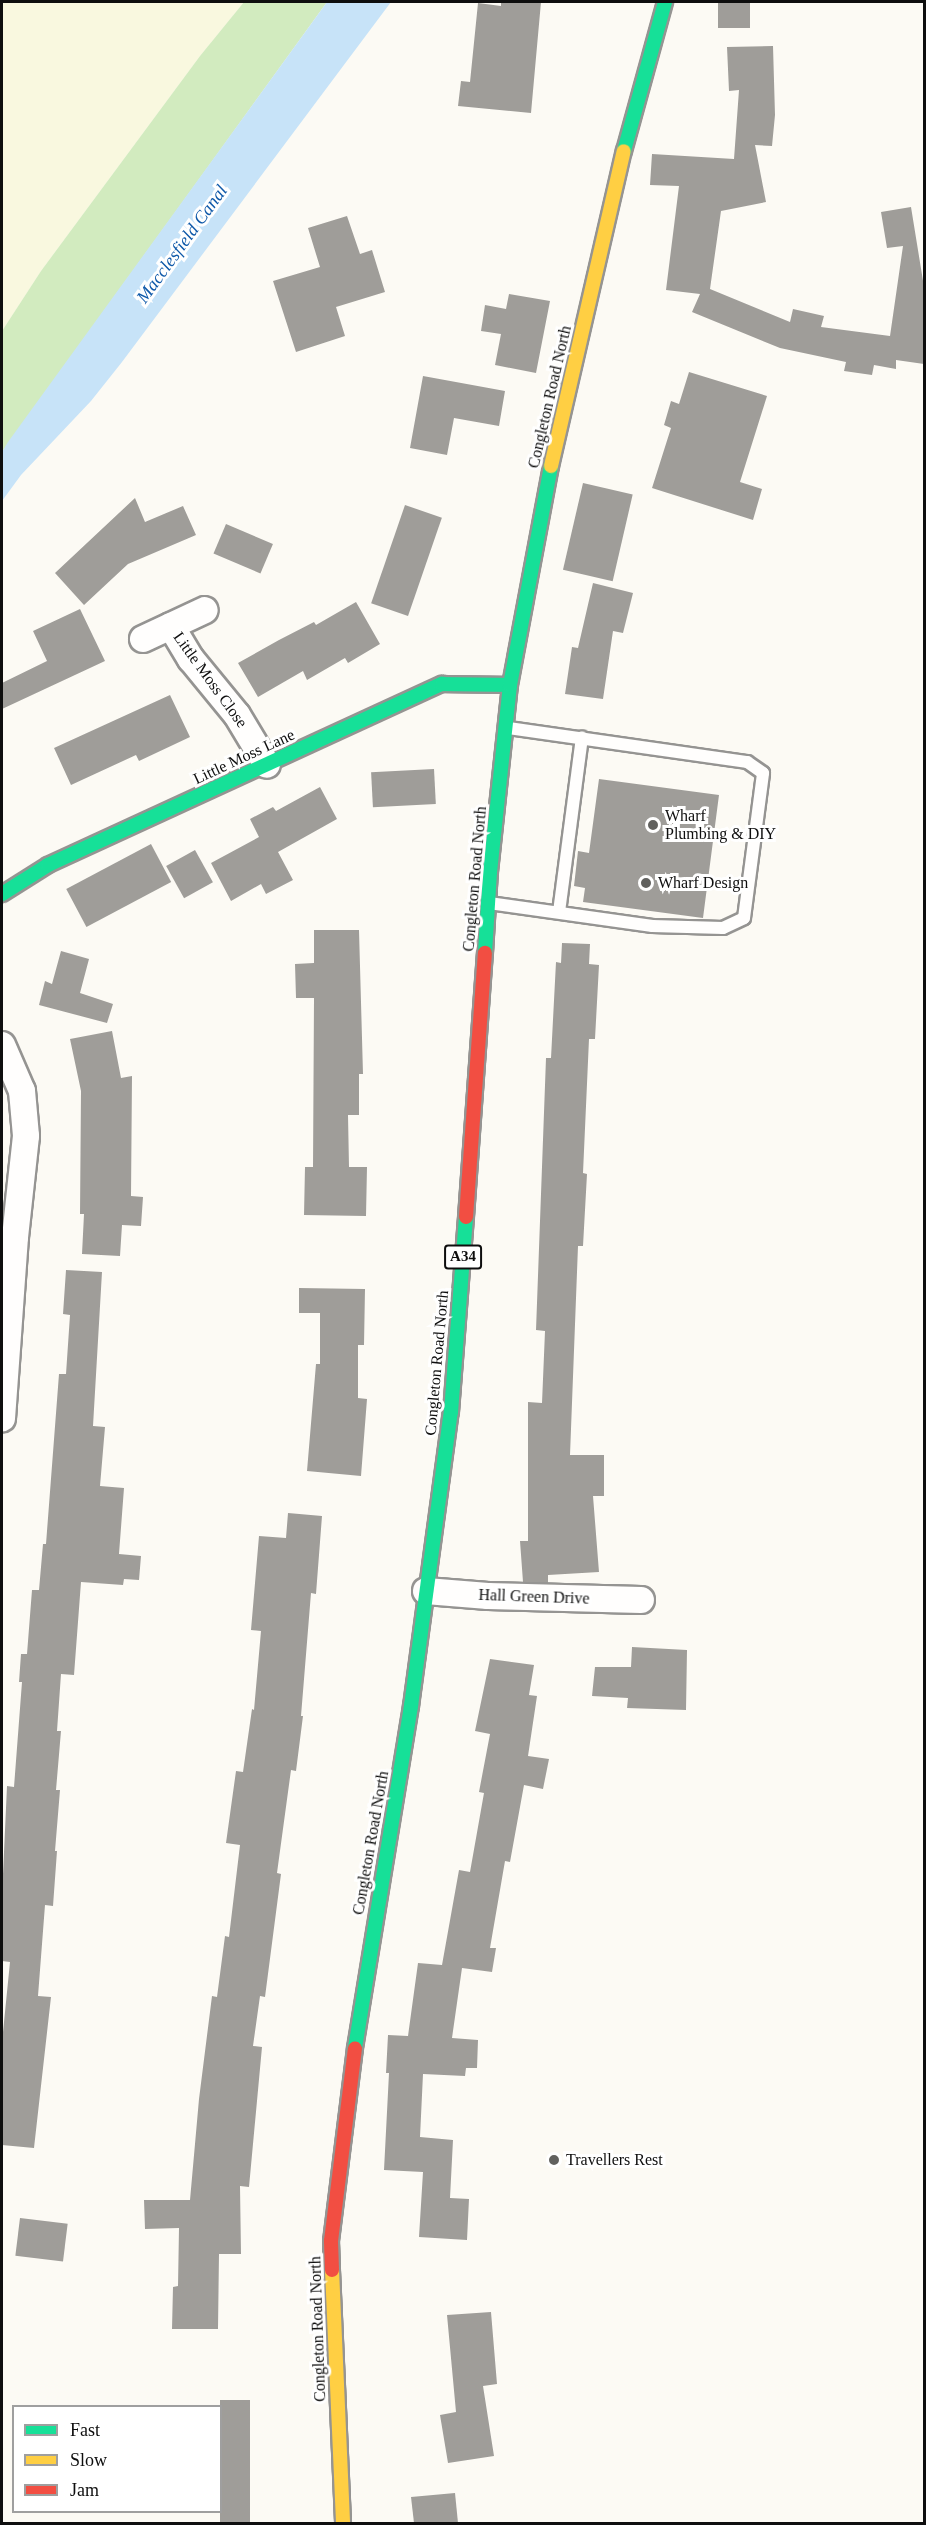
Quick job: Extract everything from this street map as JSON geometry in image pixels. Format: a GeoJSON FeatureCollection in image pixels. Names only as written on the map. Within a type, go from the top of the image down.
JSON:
{"type":"FeatureCollection","features":[{"type":"Feature","properties":{"kind":"main road","name":"Congleton Road North"},"geometry":{"type":"LineString","coordinates":[[343,2523],[331,2241],[360,2003],[411,1706],[451,1412],[488,903],[510,685],[544,498],[621,159],[665,2]]}},
{"type":"Feature","properties":{"kind":"main road","name":"Little Moss Lane"},"geometry":{"type":"LineString","coordinates":[[2,894],[48,865],[442,684],[510,685]]}},
{"type":"Feature","properties":{"kind":"street","name":"Little Moss Close"},"geometry":{"type":"LineString","coordinates":[[143,639],[205,610]]}},
{"type":"Feature","properties":{"kind":"street","name":"Little Moss Close"},"geometry":{"type":"LineString","coordinates":[[171,626],[191,659],[237,715],[267,765]]}},
{"type":"Feature","properties":{"kind":"street"},"geometry":{"type":"LineString","coordinates":[[2,1045],[22,1091],[26,1136],[15,1237],[2,1419]]}},
{"type":"Feature","properties":{"kind":"street","name":"Hall Green Drive"},"geometry":{"type":"LineString","coordinates":[[426,1591],[488,1596],[641,1600]]}},
{"type":"Feature","properties":{"kind":"lane"},"geometry":{"type":"LineString","coordinates":[[488,903],[652,926],[723,928],[744,918],[763,773],[747,762],[505,728]]}},
{"type":"Feature","properties":{"kind":"lane"},"geometry":{"type":"LineString","coordinates":[[559,912],[582,738]]}},
{"type":"Feature","properties":{"kind":"green space"},"geometry":{"type":"Polygon","coordinates":[[[2,2],[244,2],[200,56],[41,271],[2,331],[2,2]]]}},
{"type":"Feature","properties":{"kind":"green space"},"geometry":{"type":"Polygon","coordinates":[[[244,2],[327,2],[2,452],[2,331],[41,271],[200,56],[244,2]]]}},
{"type":"Feature","properties":{"kind":"water","name":"Macclesfield Canal"},"geometry":{"type":"Polygon","coordinates":[[[327,2],[391,2],[122,362],[91,401],[21,475],[2,501],[2,452],[8,442],[327,2]]]}},
{"type":"Feature","properties":{"kind":"building"},"geometry":{"type":"Polygon","coordinates":[[[501,2],[541,2],[531,113],[458,106],[461,81],[470,82],[478,3],[501,6],[501,2]]]}},
{"type":"Feature","properties":{"kind":"building"},"geometry":{"type":"Polygon","coordinates":[[[718,2],[750,2],[750,28],[718,28],[718,2]]]}},
{"type":"Feature","properties":{"kind":"building"},"geometry":{"type":"Polygon","coordinates":[[[773,46],[775,115],[772,146],[755,145],[766,202],[721,211],[710,289],[790,322],[793,309],[824,316],[821,327],[890,336],[903,246],[887,248],[881,212],[911,207],[924,287],[924,364],[896,360],[896,369],[874,365],[872,375],[844,371],[846,362],[780,348],[692,312],[700,294],[666,290],[679,186],[650,185],[652,154],[734,159],[739,90],[729,91],[727,47],[773,46]]]}},
{"type":"Feature","properties":{"kind":"building"},"geometry":{"type":"Polygon","coordinates":[[[347,216],[360,254],[372,250],[385,292],[336,307],[345,336],[296,352],[273,281],[320,267],[308,228],[347,216]]]}},
{"type":"Feature","properties":{"kind":"building"},"geometry":{"type":"Polygon","coordinates":[[[509,294],[550,301],[536,373],[495,365],[501,334],[481,331],[485,305],[506,309],[509,294]]]}},
{"type":"Feature","properties":{"kind":"building"},"geometry":{"type":"Polygon","coordinates":[[[689,372],[767,396],[740,482],[762,489],[753,520],[652,488],[671,428],[664,425],[671,401],[679,404],[689,372]]]}},
{"type":"Feature","properties":{"kind":"building"},"geometry":{"type":"Polygon","coordinates":[[[423,376],[505,391],[499,426],[454,418],[447,455],[410,448],[423,376]]]}},
{"type":"Feature","properties":{"kind":"building"},"geometry":{"type":"Polygon","coordinates":[[[583,483],[633,494],[613,581],[563,570],[583,483]]]}},
{"type":"Feature","properties":{"kind":"building"},"geometry":{"type":"Polygon","coordinates":[[[135,498],[145,522],[183,506],[196,535],[128,564],[84,605],[55,573],[135,498]]]}},
{"type":"Feature","properties":{"kind":"building"},"geometry":{"type":"Polygon","coordinates":[[[405,505],[442,518],[408,616],[371,603],[405,505]]]}},
{"type":"Feature","properties":{"kind":"building"},"geometry":{"type":"Polygon","coordinates":[[[226,524],[273,544],[260,573],[213,553],[226,524]]]}},
{"type":"Feature","properties":{"kind":"building"},"geometry":{"type":"Polygon","coordinates":[[[593,583],[633,593],[623,633],[613,631],[603,699],[565,694],[572,647],[578,648],[593,583]]]}},
{"type":"Feature","properties":{"kind":"building"},"geometry":{"type":"Polygon","coordinates":[[[356,602],[380,644],[348,663],[345,658],[307,680],[303,671],[258,697],[238,663],[314,622],[316,625],[356,602]]]}},
{"type":"Feature","properties":{"kind":"building"},"geometry":{"type":"Polygon","coordinates":[[[80,609],[105,661],[2,709],[2,683],[47,661],[33,631],[80,609]]]}},
{"type":"Feature","properties":{"kind":"building"},"geometry":{"type":"Polygon","coordinates":[[[170,695],[190,737],[139,761],[136,755],[71,785],[54,748],[170,695]]]}},
{"type":"Feature","properties":{"kind":"building"},"geometry":{"type":"Polygon","coordinates":[[[434,769],[436,804],[373,807],[371,772],[434,769]]]}},
{"type":"Feature","properties":{"kind":"building"},"geometry":{"type":"Polygon","coordinates":[[[599,779],[719,795],[703,918],[583,902],[585,888],[574,886],[578,851],[589,853],[599,779]]]}},
{"type":"Feature","properties":{"kind":"building"},"geometry":{"type":"Polygon","coordinates":[[[320,787],[337,819],[278,852],[293,880],[266,894],[261,884],[231,901],[211,863],[259,837],[250,819],[273,807],[276,811],[320,787]]]}},
{"type":"Feature","properties":{"kind":"building"},"geometry":{"type":"Polygon","coordinates":[[[151,844],[171,882],[86,927],[66,889],[151,844]]]}},
{"type":"Feature","properties":{"kind":"building"},"geometry":{"type":"Polygon","coordinates":[[[195,850],[213,882],[184,898],[166,866],[195,850]]]}},
{"type":"Feature","properties":{"kind":"building"},"geometry":{"type":"Polygon","coordinates":[[[314,930],[359,930],[363,1074],[359,1074],[359,1115],[348,1115],[349,1167],[367,1167],[366,1216],[304,1215],[305,1167],[313,1167],[314,998],[296,998],[295,964],[314,963],[314,930]]]}},
{"type":"Feature","properties":{"kind":"building"},"geometry":{"type":"Polygon","coordinates":[[[562,943],[590,944],[589,964],[599,965],[595,1039],[589,1039],[583,1173],[587,1174],[583,1246],[578,1246],[570,1455],[604,1455],[604,1496],[593,1496],[599,1572],[548,1575],[548,1583],[523,1582],[520,1541],[528,1541],[528,1402],[542,1403],[545,1331],[536,1330],[546,1058],[551,1058],[556,962],[561,963],[562,943]]]}},
{"type":"Feature","properties":{"kind":"building"},"geometry":{"type":"Polygon","coordinates":[[[61,951],[89,959],[80,993],[113,1004],[107,1023],[39,1005],[45,981],[52,984],[61,951]]]}},
{"type":"Feature","properties":{"kind":"building"},"geometry":{"type":"Polygon","coordinates":[[[112,1031],[121,1078],[132,1076],[131,1196],[143,1197],[141,1226],[122,1225],[120,1256],[82,1254],[84,1214],[80,1214],[81,1091],[70,1039],[112,1031]]]}},
{"type":"Feature","properties":{"kind":"building"},"geometry":{"type":"Polygon","coordinates":[[[66,1270],[102,1272],[93,1426],[105,1427],[100,1486],[124,1488],[119,1554],[141,1556],[139,1580],[124,1579],[123,1585],[81,1582],[74,1675],[61,1674],[57,1731],[61,1731],[56,1790],[60,1790],[55,1851],[57,1851],[53,1906],[45,1905],[38,1996],[51,1997],[34,2148],[2,2145],[2,2042],[10,1962],[2,1961],[2,1896],[7,1786],[14,1787],[22,1682],[19,1682],[21,1654],[27,1654],[32,1590],[39,1590],[43,1544],[46,1544],[59,1374],[66,1374],[70,1315],[63,1314],[66,1270]]]}},
{"type":"Feature","properties":{"kind":"building"},"geometry":{"type":"Polygon","coordinates":[[[299,1288],[365,1289],[364,1345],[358,1345],[358,1398],[367,1399],[361,1476],[307,1471],[316,1364],[320,1364],[320,1313],[299,1313],[299,1288]]]}},
{"type":"Feature","properties":{"kind":"building"},"geometry":{"type":"Polygon","coordinates":[[[288,1513],[322,1516],[316,1594],[311,1593],[301,1716],[303,1716],[296,1771],[291,1770],[277,1873],[281,1874],[265,1997],[260,1996],[253,2046],[262,2047],[249,2187],[240,2186],[241,2254],[219,2254],[218,2329],[172,2329],[173,2287],[178,2286],[179,2228],[145,2229],[144,2200],[190,2200],[199,2099],[212,1996],[217,1997],[225,1936],[229,1937],[240,1845],[226,1843],[236,1771],[243,1772],[252,1709],[254,1710],[261,1631],[251,1630],[259,1536],[286,1538],[288,1513]]]}},
{"type":"Feature","properties":{"kind":"building"},"geometry":{"type":"Polygon","coordinates":[[[632,1647],[687,1650],[686,1710],[627,1708],[628,1698],[592,1696],[595,1667],[631,1667],[632,1647]]]}},
{"type":"Feature","properties":{"kind":"building"},"geometry":{"type":"Polygon","coordinates":[[[490,1659],[534,1665],[529,1695],[537,1696],[528,1756],[549,1759],[543,1789],[524,1785],[510,1862],[505,1861],[490,1948],[496,1948],[492,1972],[462,1968],[452,2038],[478,2040],[477,2068],[466,2068],[465,2076],[423,2074],[420,2137],[453,2140],[450,2198],[469,2199],[467,2240],[419,2237],[423,2172],[384,2170],[389,2073],[386,2073],[388,2035],[408,2036],[418,1963],[442,1965],[459,1870],[470,1872],[484,1793],[479,1792],[490,1734],[475,1731],[490,1659]]]}},
{"type":"Feature","properties":{"kind":"building"},"geometry":{"type":"Polygon","coordinates":[[[20,2218],[68,2224],[63,2262],[15,2256],[20,2218]]]}},
{"type":"Feature","properties":{"kind":"building"},"geometry":{"type":"Polygon","coordinates":[[[491,2312],[497,2384],[483,2386],[494,2456],[448,2463],[440,2415],[456,2412],[447,2315],[491,2312]]]}},
{"type":"Feature","properties":{"kind":"building"},"geometry":{"type":"Polygon","coordinates":[[[220,2400],[250,2400],[250,2523],[220,2523],[220,2513],[222,2513],[222,2405],[220,2405],[220,2400]]]}},
{"type":"Feature","properties":{"kind":"building"},"geometry":{"type":"Polygon","coordinates":[[[455,2493],[458,2523],[414,2523],[411,2497],[455,2493]]]}},
{"type":"Feature","properties":{"kind":"traffic: fast"},"geometry":{"type":"LineString","coordinates":[[624,151],[665,2]]}},
{"type":"Feature","properties":{"kind":"traffic: fast"},"geometry":{"type":"LineString","coordinates":[[485,953],[490,872],[510,685],[551,466]]}},
{"type":"Feature","properties":{"kind":"traffic: fast"},"geometry":{"type":"LineString","coordinates":[[2,894],[48,865],[442,684],[510,685]]}},
{"type":"Feature","properties":{"kind":"traffic: fast"},"geometry":{"type":"LineString","coordinates":[[355,2048],[411,1706],[451,1412],[466,1217]]}},
{"type":"Feature","properties":{"kind":"traffic: slow"},"geometry":{"type":"LineString","coordinates":[[551,466],[624,151]]}},
{"type":"Feature","properties":{"kind":"traffic: slow"},"geometry":{"type":"LineString","coordinates":[[332,2270],[343,2524]]}},
{"type":"Feature","properties":{"kind":"traffic: jam"},"geometry":{"type":"LineString","coordinates":[[466,1217],[485,953]]}},
{"type":"Feature","properties":{"kind":"traffic: jam"},"geometry":{"type":"LineString","coordinates":[[332,2270],[331,2241],[355,2048]]}},
{"type":"Feature","properties":{"kind":"place","name":"Wharf Plumbing & DIY"},"geometry":{"type":"Point","coordinates":[653,825]}},
{"type":"Feature","properties":{"kind":"place","name":"Wharf Design"},"geometry":{"type":"Point","coordinates":[646,883]}},
{"type":"Feature","properties":{"kind":"place","name":"Travellers Rest"},"geometry":{"type":"Point","coordinates":[554,2160]}}]}
